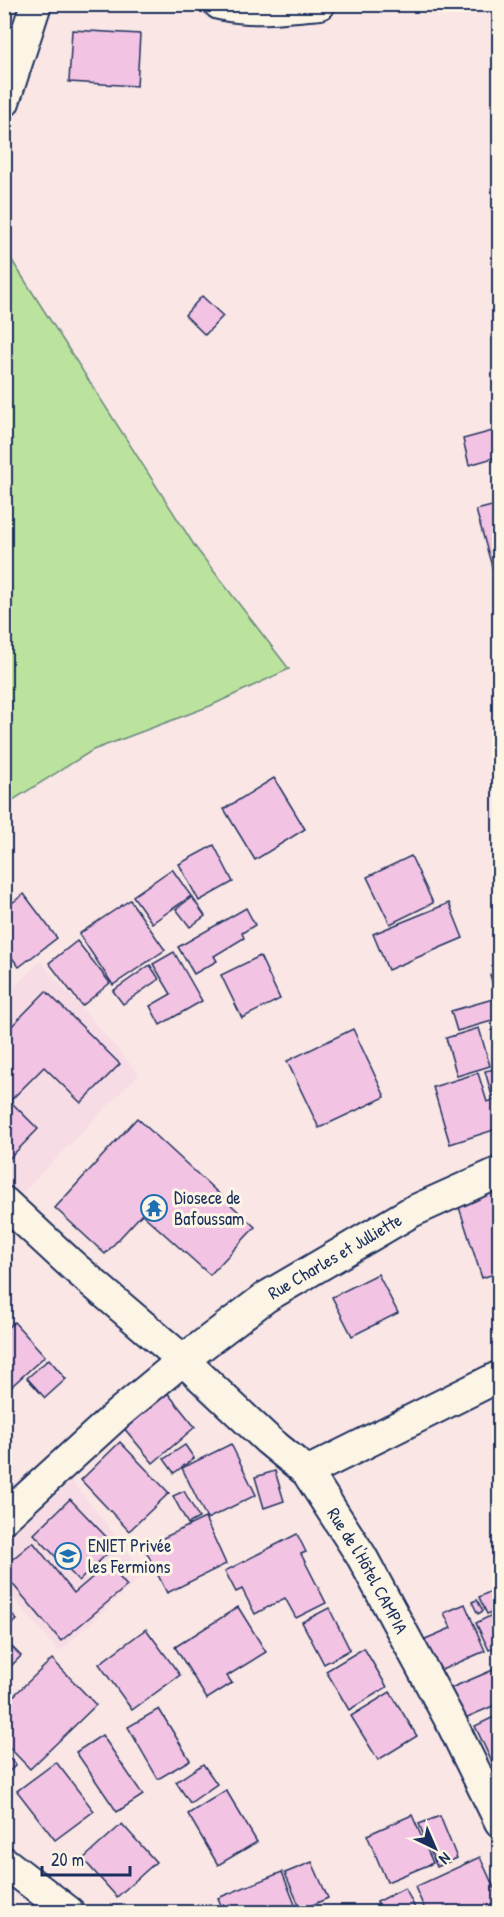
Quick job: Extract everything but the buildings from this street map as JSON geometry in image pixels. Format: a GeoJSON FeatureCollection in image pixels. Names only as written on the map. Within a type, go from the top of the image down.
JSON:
{"type":"FeatureCollection","features":[{"type":"Feature","properties":{"kind":"street"},"geometry":{"type":"LineString","coordinates":[[4,102],[36,4]]}},
{"type":"Feature","properties":{"kind":"street"},"geometry":{"type":"LineString","coordinates":[[219,4],[232,7],[274,8],[320,4]]}},
{"type":"Feature","properties":{"kind":"street","name":"Rue Charles et Julliette"},"geometry":{"type":"LineString","coordinates":[[4,1518],[118,1413],[266,1297],[411,1212],[500,1172]]}},
{"type":"Feature","properties":{"kind":"street","name":"Rue de l'Hôtel CAMPIA"},"geometry":{"type":"LineString","coordinates":[[4,1202],[73,1266],[183,1360],[268,1440],[307,1472],[362,1557],[451,1722],[500,1822]]}},
{"type":"Feature","properties":{"kind":"street"},"geometry":{"type":"LineString","coordinates":[[307,1472],[500,1376]]}},
{"type":"Feature","properties":{"kind":"street"},"geometry":{"type":"LineString","coordinates":[[4,1862],[69,1912]]}},
{"type":"Feature","properties":{"kind":"shaded area"},"geometry":{"type":"Polygon","coordinates":[[[40,961],[139,1074],[19,1196],[5,1182],[5,997],[40,961]]]}},
{"type":"Feature","properties":{"kind":"shaded area","name":"ENIET Privée les Fermions"},"geometry":{"type":"Polygon","coordinates":[[[72,1481],[145,1573],[59,1652],[5,1588],[4,1540],[72,1481]]]}},
{"type":"Feature","properties":{"kind":"green space"},"geometry":{"type":"Polygon","coordinates":[[[4,248],[196,548],[289,669],[210,706],[93,750],[5,805],[4,248]]]}},
{"type":"Feature","properties":{"kind":"place","name":"Diosece de Bafoussam"},"geometry":{"type":"Point","coordinates":[154,1208]}},
{"type":"Feature","properties":{"kind":"place","name":"ENIET Privée les Fermions"},"geometry":{"type":"Point","coordinates":[68,1556]}}]}
